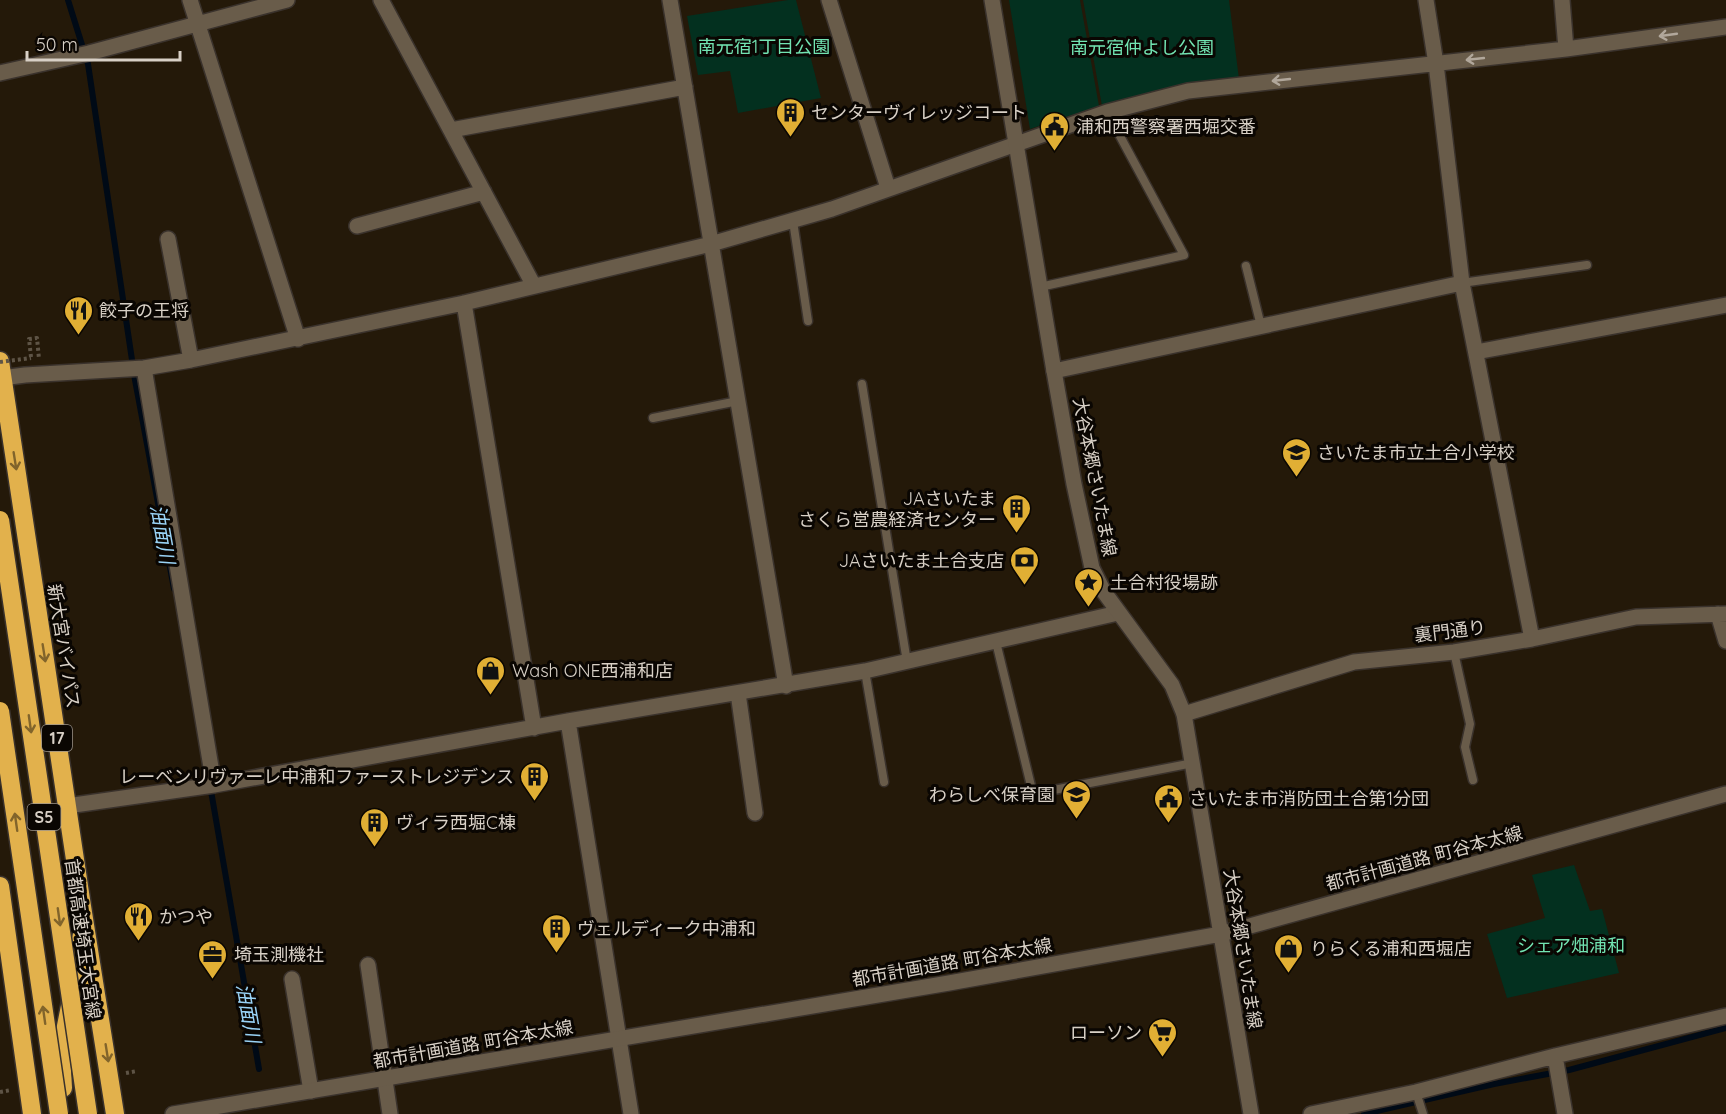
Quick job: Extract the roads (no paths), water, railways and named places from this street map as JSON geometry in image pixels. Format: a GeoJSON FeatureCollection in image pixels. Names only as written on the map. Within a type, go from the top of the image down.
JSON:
{"type":"FeatureCollection","features":[{"type":"Feature","properties":{"kind":"highway","name":"新大宮バイパス"},"geometry":{"type":"LineString","coordinates":[[1,367],[115,1114]]}},
{"type":"Feature","properties":{"kind":"highway","name":"首都高速埼玉大宮線"},"geometry":{"type":"LineString","coordinates":[[0,520],[88,1114]]}},
{"type":"Feature","properties":{"kind":"highway","name":"S5"},"geometry":{"type":"LineString","coordinates":[[0,711],[59,1114]]}},
{"type":"Feature","properties":{"kind":"highway"},"geometry":{"type":"LineString","coordinates":[[0,886],[32,1114]]}},
{"type":"Feature","properties":{"kind":"highway"},"geometry":{"type":"LineString","coordinates":[[66,1114],[61,1051],[80,956],[82,906]]}},
{"type":"Feature","properties":{"kind":"street"},"geometry":{"type":"LineString","coordinates":[[190,0],[298,339]]}},
{"type":"Feature","properties":{"kind":"street"},"geometry":{"type":"LineString","coordinates":[[0,73],[85,54],[287,0]]}},
{"type":"Feature","properties":{"kind":"street"},"geometry":{"type":"LineString","coordinates":[[381,0],[534,286]]}},
{"type":"Feature","properties":{"kind":"street"},"geometry":{"type":"LineString","coordinates":[[670,0],[786,686]]}},
{"type":"Feature","properties":{"kind":"street"},"geometry":{"type":"LineString","coordinates":[[829,0],[888,188]]}},
{"type":"Feature","properties":{"kind":"street","name":"大谷本郷さいたま線"},"geometry":{"type":"LineString","coordinates":[[992,0],[1054,371],[1092,568],[1104,592],[1172,685],[1184,714],[1251,1114]]}},
{"type":"Feature","properties":{"kind":"street"},"geometry":{"type":"LineString","coordinates":[[1426,0],[1436,64],[1462,283],[1532,639]]}},
{"type":"Feature","properties":{"kind":"street"},"geometry":{"type":"LineString","coordinates":[[1562,0],[1566,49]]}},
{"type":"Feature","properties":{"kind":"street"},"geometry":{"type":"LineString","coordinates":[[1,367],[25,375],[137,369],[298,339],[464,303],[711,244],[793,221],[1107,112],[1188,91],[1566,49],[1726,27]]}},
{"type":"Feature","properties":{"kind":"street"},"geometry":{"type":"LineString","coordinates":[[451,130],[685,87]]}},
{"type":"Feature","properties":{"kind":"street"},"geometry":{"type":"LineString","coordinates":[[357,226],[484,192]]}},
{"type":"Feature","properties":{"kind":"street"},"geometry":{"type":"LineString","coordinates":[[168,240],[191,360]]}},
{"type":"Feature","properties":{"kind":"street"},"geometry":{"type":"LineString","coordinates":[[1054,371],[1462,283]]}},
{"type":"Feature","properties":{"kind":"street"},"geometry":{"type":"LineString","coordinates":[[464,303],[534,728]]}},
{"type":"Feature","properties":{"kind":"street"},"geometry":{"type":"LineString","coordinates":[[1476,352],[1726,305]]}},
{"type":"Feature","properties":{"kind":"street"},"geometry":{"type":"LineString","coordinates":[[137,369],[212,786]]}},
{"type":"Feature","properties":{"kind":"street"},"geometry":{"type":"LineString","coordinates":[[68,807],[212,786],[568,721],[786,686],[907,663],[1119,613]]}},
{"type":"Feature","properties":{"kind":"street"},"geometry":{"type":"LineString","coordinates":[[1722,614],[1726,641]]}},
{"type":"Feature","properties":{"kind":"street","name":"裏門通り"},"geometry":{"type":"LineString","coordinates":[[1184,714],[1354,662],[1454,652],[1532,639],[1636,616],[1722,614]]}},
{"type":"Feature","properties":{"kind":"street"},"geometry":{"type":"LineString","coordinates":[[738,693],[755,813]]}},
{"type":"Feature","properties":{"kind":"street"},"geometry":{"type":"LineString","coordinates":[[568,721],[632,1114]]}},
{"type":"Feature","properties":{"kind":"street","name":"都市計画道路 町谷本太線"},"geometry":{"type":"LineString","coordinates":[[173,1114],[949,983],[1221,934],[1726,794]]}},
{"type":"Feature","properties":{"kind":"street"},"geometry":{"type":"LineString","coordinates":[[368,965],[390,1114]]}},
{"type":"Feature","properties":{"kind":"street"},"geometry":{"type":"LineString","coordinates":[[292,979],[311,1091]]}},
{"type":"Feature","properties":{"kind":"street"},"geometry":{"type":"LineString","coordinates":[[1311,1114],[1417,1097],[1556,1065],[1726,1016]]}},
{"type":"Feature","properties":{"kind":"street"},"geometry":{"type":"LineString","coordinates":[[1556,1065],[1565,1114]]}},
{"type":"Feature","properties":{"kind":"lane"},"geometry":{"type":"LineString","coordinates":[[1040,287],[1184,255],[1107,112]]}},
{"type":"Feature","properties":{"kind":"lane"},"geometry":{"type":"LineString","coordinates":[[793,221],[808,321]]}},
{"type":"Feature","properties":{"kind":"lane"},"geometry":{"type":"LineString","coordinates":[[1462,283],[1587,265]]}},
{"type":"Feature","properties":{"kind":"lane"},"geometry":{"type":"LineString","coordinates":[[1246,266],[1261,326]]}},
{"type":"Feature","properties":{"kind":"lane"},"geometry":{"type":"LineString","coordinates":[[862,384],[907,663]]}},
{"type":"Feature","properties":{"kind":"lane"},"geometry":{"type":"LineString","coordinates":[[653,418],[738,401]]}},
{"type":"Feature","properties":{"kind":"lane"},"geometry":{"type":"LineString","coordinates":[[996,642],[1033,794],[1193,763]]}},
{"type":"Feature","properties":{"kind":"lane"},"geometry":{"type":"LineString","coordinates":[[1454,652],[1470,724],[1465,747],[1473,780]]}},
{"type":"Feature","properties":{"kind":"lane"},"geometry":{"type":"LineString","coordinates":[[865,671],[884,782]]}},
{"type":"Feature","properties":{"kind":"lane"},"geometry":{"type":"LineString","coordinates":[[1417,1097],[1423,1114]]}},
{"type":"Feature","properties":{"kind":"waterway","name":"油面川"},"geometry":{"type":"LineString","coordinates":[[68,0],[88,64],[135,380],[174,589]]}},
{"type":"Feature","properties":{"kind":"waterway","name":"油面川"},"geometry":{"type":"LineString","coordinates":[[210,785],[259,1069]]}},
{"type":"Feature","properties":{"kind":"waterway"},"geometry":{"type":"LineString","coordinates":[[1364,1114],[1494,1084],[1569,1070],[1726,1028]]}},
{"type":"Feature","properties":{"kind":"place","name":"センターヴィレッジコート"},"geometry":{"type":"Point","coordinates":[790,138]}},
{"type":"Feature","properties":{"kind":"place","name":"浦和西警察署西堀交番"},"geometry":{"type":"Point","coordinates":[1055,152]}},
{"type":"Feature","properties":{"kind":"place","name":"餃子の王将"},"geometry":{"type":"Point","coordinates":[78,336]}},
{"type":"Feature","properties":{"kind":"place","name":"さいたま市立土合小学校"},"geometry":{"type":"Point","coordinates":[1296,478]}},
{"type":"Feature","properties":{"kind":"place","name":"JAさいたま さくら営農経済センター"},"geometry":{"type":"Point","coordinates":[1017,534]}},
{"type":"Feature","properties":{"kind":"place","name":"JAさいたま土合支店"},"geometry":{"type":"Point","coordinates":[1025,586]}},
{"type":"Feature","properties":{"kind":"place","name":"土合村役場跡"},"geometry":{"type":"Point","coordinates":[1089,608]}},
{"type":"Feature","properties":{"kind":"place","name":"Wash ONE西浦和店"},"geometry":{"type":"Point","coordinates":[491,696]}},
{"type":"Feature","properties":{"kind":"place","name":"レーベンリヴァーレ中浦和ファーストレジデンス"},"geometry":{"type":"Point","coordinates":[535,802]}},
{"type":"Feature","properties":{"kind":"place","name":"わらしべ保育園"},"geometry":{"type":"Point","coordinates":[1076,820]}},
{"type":"Feature","properties":{"kind":"place","name":"さいたま市消防団土合第1分団"},"geometry":{"type":"Point","coordinates":[1168,824]}},
{"type":"Feature","properties":{"kind":"place","name":"ヴィラ西堀C棟"},"geometry":{"type":"Point","coordinates":[375,848]}},
{"type":"Feature","properties":{"kind":"place","name":"かつや"},"geometry":{"type":"Point","coordinates":[138,942]}},
{"type":"Feature","properties":{"kind":"place","name":"ヴェルディーク中浦和"},"geometry":{"type":"Point","coordinates":[556,954]}},
{"type":"Feature","properties":{"kind":"place","name":"りらくる浦和西堀店"},"geometry":{"type":"Point","coordinates":[1289,974]}},
{"type":"Feature","properties":{"kind":"place","name":"埼玉測機社"},"geometry":{"type":"Point","coordinates":[213,980]}},
{"type":"Feature","properties":{"kind":"place","name":"ローソン"},"geometry":{"type":"Point","coordinates":[1163,1058]}},
{"type":"Feature","properties":{"kind":"park label","name":"南元宿1丁目公園"},"geometry":{"type":"Point","coordinates":[764,46]}},
{"type":"Feature","properties":{"kind":"park label","name":"南元宿仲よし公園"},"geometry":{"type":"Point","coordinates":[1142,47]}},
{"type":"Feature","properties":{"kind":"park label","name":"シェア畑浦和"},"geometry":{"type":"Point","coordinates":[1571,945]}}]}
